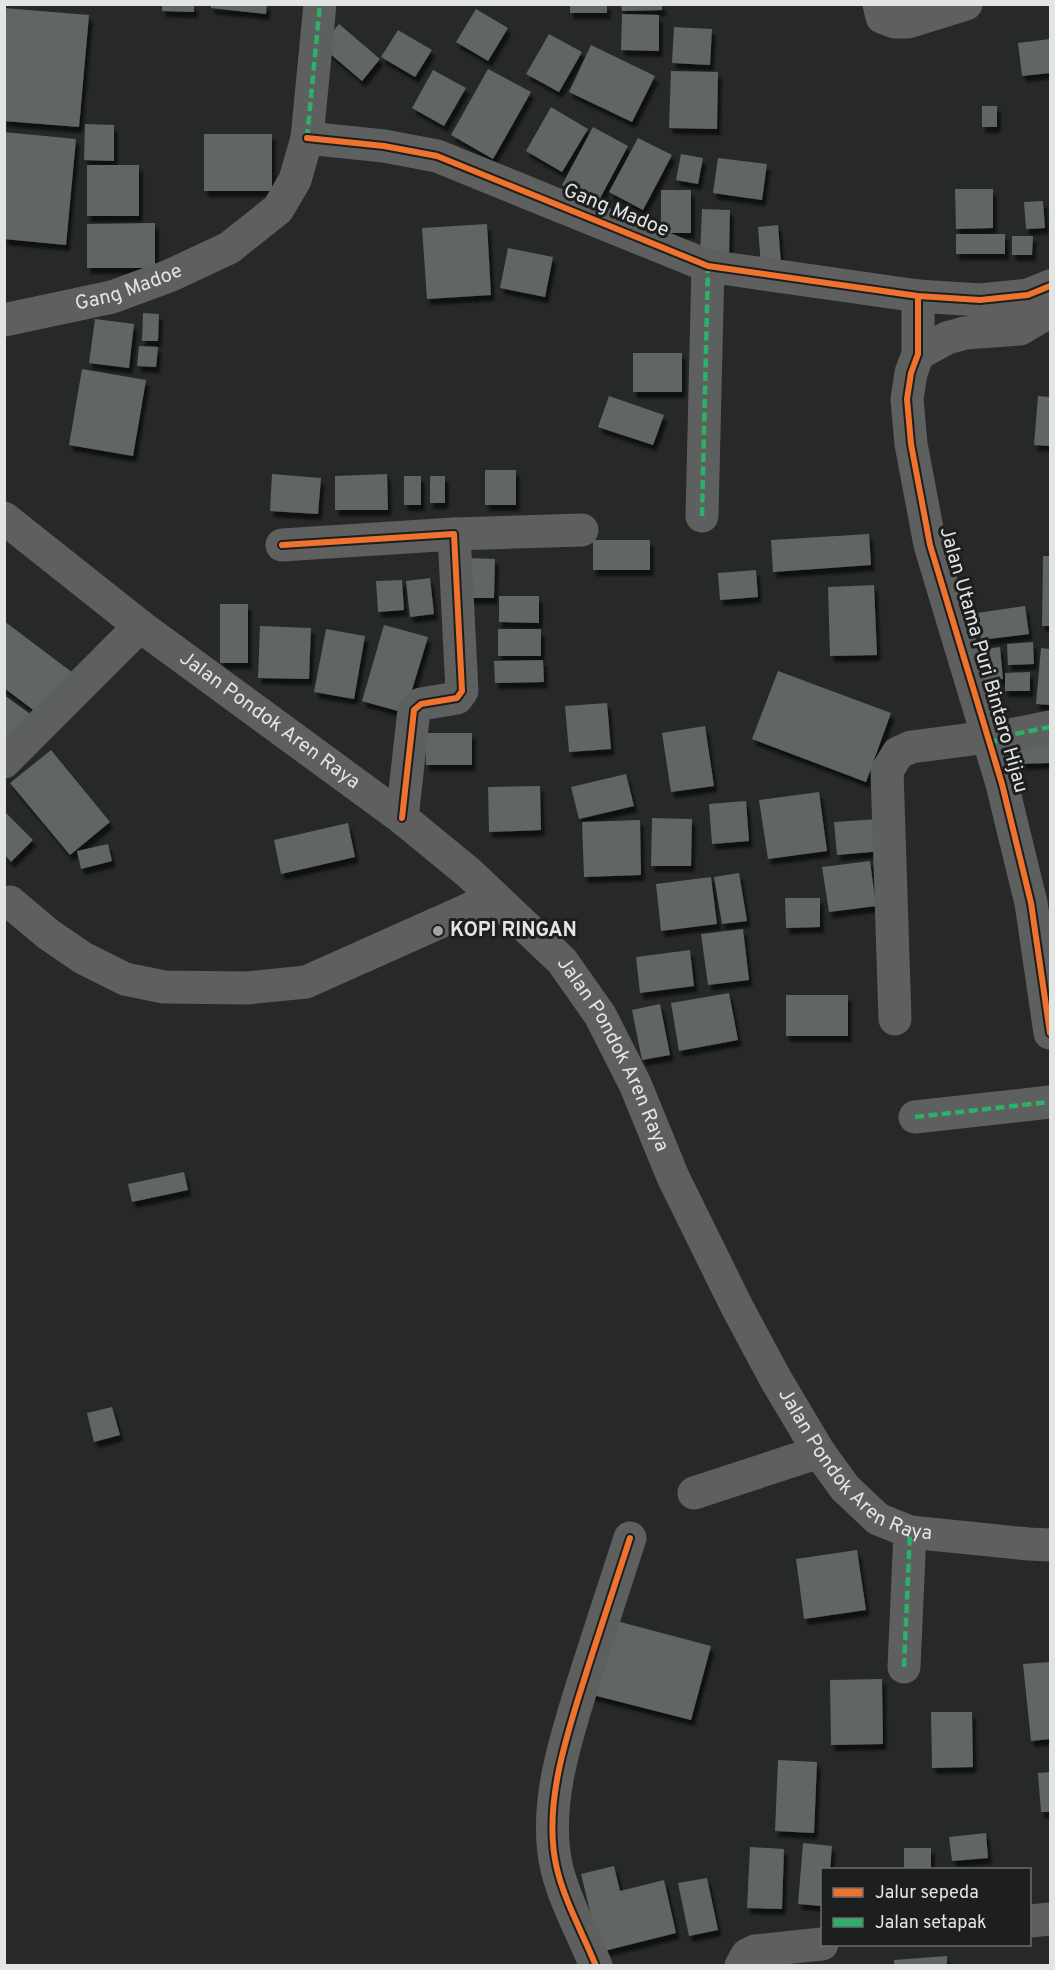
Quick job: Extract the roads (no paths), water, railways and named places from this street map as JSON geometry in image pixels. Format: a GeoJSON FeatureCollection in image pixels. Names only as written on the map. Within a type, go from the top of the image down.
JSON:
{"type":"FeatureCollection","features":[{"type":"Feature","properties":{"kind":"main road","name":"Jalan Pondok Aren Raya"},"geometry":{"type":"LineString","coordinates":[[4,518],[140,626],[402,819],[469,873],[562,961],[600,1015],[635,1084],[673,1177],[775,1378],[819,1452],[845,1488],[878,1519],[910,1532],[1050,1545]]}},
{"type":"Feature","properties":{"kind":"street"},"geometry":{"type":"LineString","coordinates":[[307,138],[320,4]]}},
{"type":"Feature","properties":{"kind":"street"},"geometry":{"type":"LineString","coordinates":[[879,4],[882,17],[895,22],[909,22],[966,4]]}},
{"type":"Feature","properties":{"kind":"street","name":"Gang Madoe"},"geometry":{"type":"LineString","coordinates":[[4,320],[112,297],[169,276],[229,248],[278,209],[296,180],[307,138],[384,146],[437,156],[708,266],[918,296],[980,300],[1028,295],[1050,286]]}},
{"type":"Feature","properties":{"kind":"street"},"geometry":{"type":"LineString","coordinates":[[702,516],[708,266]]}},
{"type":"Feature","properties":{"kind":"street","name":"Jalan Utama Puri Bintaro Hijau"},"geometry":{"type":"LineString","coordinates":[[918,296],[918,354],[911,373],[907,399],[911,444],[927,534],[1002,784],[1031,903],[1050,1033]]}},
{"type":"Feature","properties":{"kind":"street"},"geometry":{"type":"LineString","coordinates":[[918,354],[947,338],[965,333],[1020,329],[1050,309]]}},
{"type":"Feature","properties":{"kind":"street"},"geometry":{"type":"LineString","coordinates":[[282,545],[454,534],[582,530]]}},
{"type":"Feature","properties":{"kind":"street"},"geometry":{"type":"LineString","coordinates":[[402,819],[414,710],[421,704],[457,698],[462,690],[454,534]]}},
{"type":"Feature","properties":{"kind":"street"},"geometry":{"type":"LineString","coordinates":[[4,762],[140,626]]}},
{"type":"Feature","properties":{"kind":"street"},"geometry":{"type":"LineString","coordinates":[[895,1019],[887,771],[898,753],[911,747],[989,740],[1050,726]]}},
{"type":"Feature","properties":{"kind":"street"},"geometry":{"type":"LineString","coordinates":[[10,902],[48,934],[83,958],[125,980],[164,987],[247,988],[306,982],[494,898]]}},
{"type":"Feature","properties":{"kind":"street"},"geometry":{"type":"LineString","coordinates":[[915,1117],[1050,1102]]}},
{"type":"Feature","properties":{"kind":"street"},"geometry":{"type":"LineString","coordinates":[[694,1492],[819,1452]]}},
{"type":"Feature","properties":{"kind":"street"},"geometry":{"type":"LineString","coordinates":[[904,1667],[910,1532]]}},
{"type":"Feature","properties":{"kind":"street"},"geometry":{"type":"LineString","coordinates":[[596,1965],[565,1894],[557,1867],[553,1839],[553,1810],[557,1778],[579,1697],[630,1538]]}},
{"type":"Feature","properties":{"kind":"street"},"geometry":{"type":"LineString","coordinates":[[1031,1921],[1050,1919]]}},
{"type":"Feature","properties":{"kind":"street"},"geometry":{"type":"LineString","coordinates":[[741,1965],[747,1955],[755,1951],[821,1944]]}},
{"type":"Feature","properties":{"kind":"place","name":"KOPI RINGAN"},"geometry":{"type":"Point","coordinates":[438,931]}}]}
